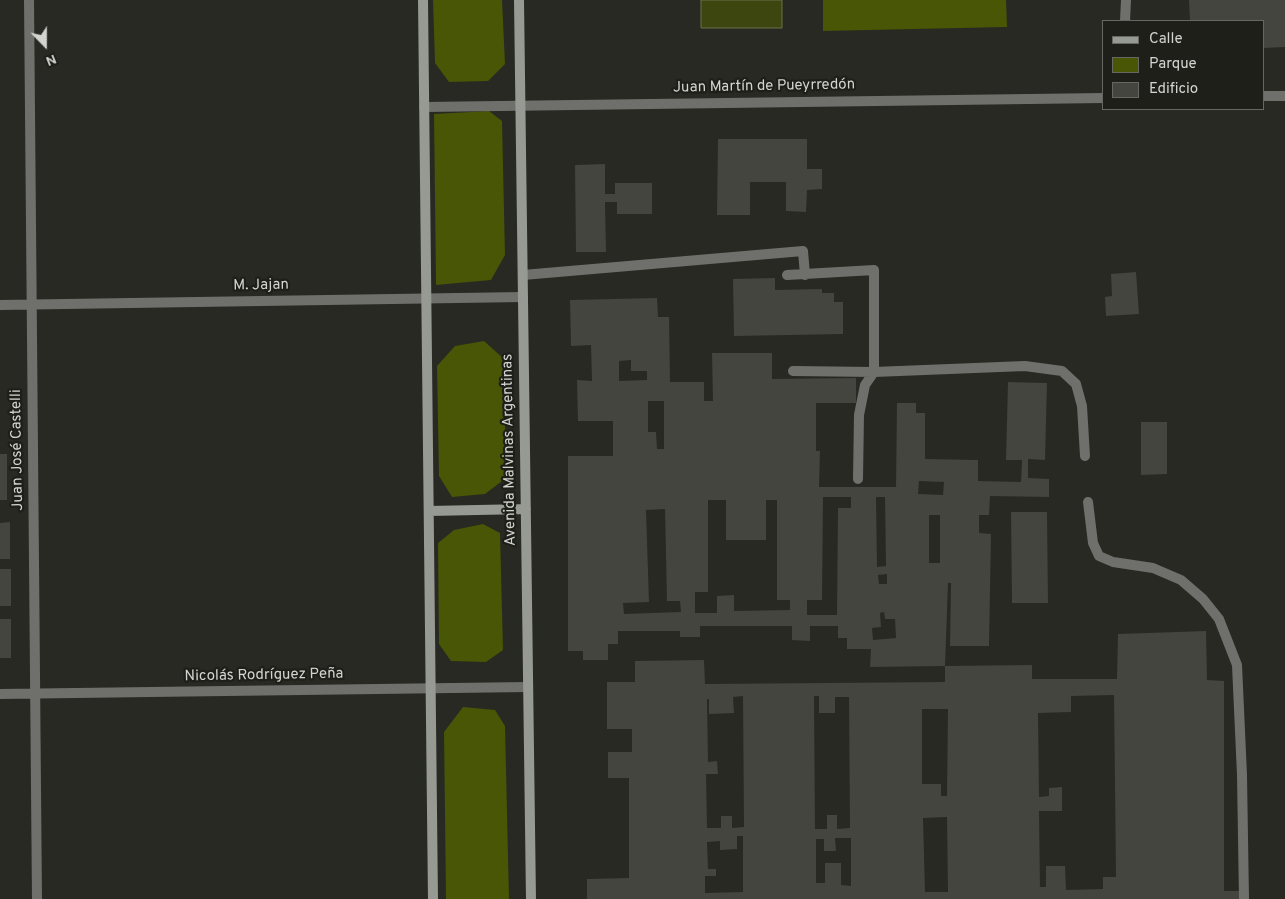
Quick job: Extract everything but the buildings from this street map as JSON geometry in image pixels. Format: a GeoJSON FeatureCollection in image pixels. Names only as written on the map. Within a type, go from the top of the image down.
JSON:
{"type":"FeatureCollection","features":[{"type":"Feature","properties":{"kind":"main road"},"geometry":{"type":"LineString","coordinates":[[423,0],[433,899]]}},
{"type":"Feature","properties":{"kind":"main road","name":"Avenida Malvinas Argentinas"},"geometry":{"type":"LineString","coordinates":[[519,0],[531,899]]}},
{"type":"Feature","properties":{"kind":"main road"},"geometry":{"type":"LineString","coordinates":[[429,511],[526,509]]}},
{"type":"Feature","properties":{"kind":"street","name":"Juan José Castelli"},"geometry":{"type":"LineString","coordinates":[[29,0],[37,899]]}},
{"type":"Feature","properties":{"kind":"street"},"geometry":{"type":"LineString","coordinates":[[1125,20],[1126,0]]}},
{"type":"Feature","properties":{"kind":"street"},"geometry":{"type":"LineString","coordinates":[[1265,96],[1285,96]]}},
{"type":"Feature","properties":{"kind":"street","name":"Juan Martín de Pueyrredón"},"geometry":{"type":"LineString","coordinates":[[424,107],[1102,98]]}},
{"type":"Feature","properties":{"kind":"street"},"geometry":{"type":"LineString","coordinates":[[523,275],[803,251],[805,275]]}},
{"type":"Feature","properties":{"kind":"street"},"geometry":{"type":"LineString","coordinates":[[787,276],[874,270],[874,372],[865,385],[859,415],[858,479]]}},
{"type":"Feature","properties":{"kind":"street","name":"M. Jajan"},"geometry":{"type":"LineString","coordinates":[[0,305],[523,297]]}},
{"type":"Feature","properties":{"kind":"street"},"geometry":{"type":"LineString","coordinates":[[793,371],[874,372],[1025,366],[1062,371],[1076,384],[1082,406],[1085,456]]}},
{"type":"Feature","properties":{"kind":"street"},"geometry":{"type":"LineString","coordinates":[[1088,502],[1093,543],[1099,556],[1113,562],[1153,568],[1181,580],[1203,599],[1219,619],[1237,665],[1242,775],[1244,899]]}},
{"type":"Feature","properties":{"kind":"street","name":"Nicolás Rodríguez Peña"},"geometry":{"type":"LineString","coordinates":[[0,694],[528,687]]}},
{"type":"Feature","properties":{"kind":"green space"},"geometry":{"type":"Polygon","coordinates":[[[433,0],[502,0],[505,64],[488,81],[449,82],[435,63],[433,0]]]}},
{"type":"Feature","properties":{"kind":"green space"},"geometry":{"type":"Polygon","coordinates":[[[823,0],[1006,0],[1007,27],[823,31],[823,0]]]}},
{"type":"Feature","properties":{"kind":"green space"},"geometry":{"type":"Polygon","coordinates":[[[489,111],[502,121],[505,255],[491,280],[436,285],[434,114],[489,111]]]}},
{"type":"Feature","properties":{"kind":"green space"},"geometry":{"type":"Polygon","coordinates":[[[484,341],[504,359],[506,478],[485,494],[452,497],[439,476],[437,366],[455,346],[484,341]]]}},
{"type":"Feature","properties":{"kind":"green space"},"geometry":{"type":"Polygon","coordinates":[[[483,524],[500,533],[503,650],[486,662],[451,661],[439,644],[438,543],[454,530],[483,524]]]}},
{"type":"Feature","properties":{"kind":"green space"},"geometry":{"type":"Polygon","coordinates":[[[463,707],[495,710],[505,726],[509,899],[446,899],[444,732],[463,707]]]}},
{"type":"Feature","properties":{"kind":"shaded area"},"geometry":{"type":"Polygon","coordinates":[[[701,0],[782,0],[782,28],[701,28],[701,0]]]}}]}
